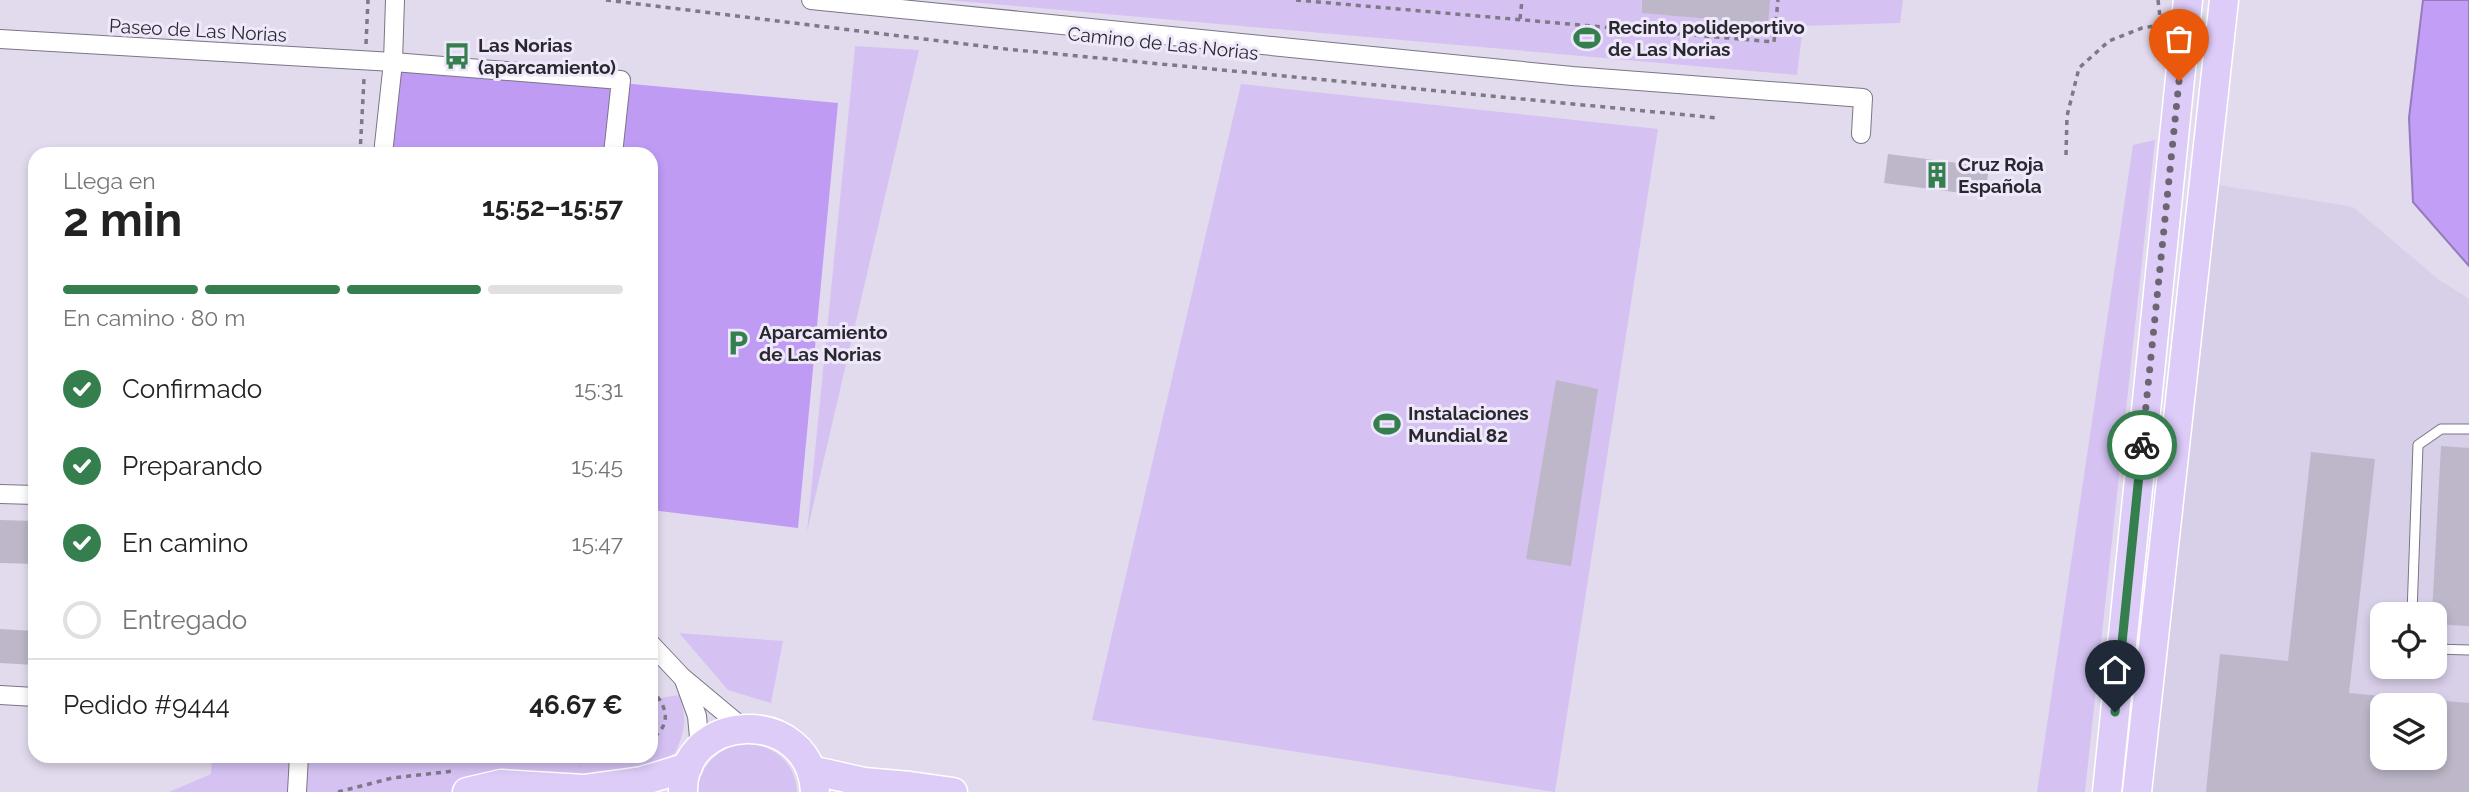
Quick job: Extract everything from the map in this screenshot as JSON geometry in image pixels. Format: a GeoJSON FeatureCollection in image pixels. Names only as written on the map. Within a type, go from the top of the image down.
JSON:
{"type":"FeatureCollection","features":[{"type":"Feature","properties":{"kind":"main road"},"geometry":{"type":"LineString","coordinates":[[2107,792],[2188,0]]}},
{"type":"Feature","properties":{"kind":"main road"},"geometry":{"type":"LineString","coordinates":[[2137,792],[2224,0]]}},
{"type":"Feature","properties":{"kind":"main road"},"geometry":{"type":"LineString","coordinates":[[467,792],[501,784],[583,789],[642,782],[690,769],[720,734],[743,728],[757,728],[784,737],[800,752],[813,781],[864,782],[953,792]]}},
{"type":"Feature","properties":{"kind":"street"},"geometry":{"type":"LineString","coordinates":[[384,147],[393,62],[394,0]]}},
{"type":"Feature","properties":{"kind":"street","name":"Camino de Las Norias"},"geometry":{"type":"LineString","coordinates":[[811,0],[1572,76],[1863,98],[1861,134]]}},
{"type":"Feature","properties":{"kind":"street","name":"Paseo de Las Norias"},"geometry":{"type":"LineString","coordinates":[[0,39],[393,62],[621,80],[614,147]]}},
{"type":"Feature","properties":{"kind":"street"},"geometry":{"type":"LineString","coordinates":[[0,494],[28,495]]}},
{"type":"Feature","properties":{"kind":"street"},"geometry":{"type":"LineString","coordinates":[[658,651],[682,677],[743,728]]}},
{"type":"Feature","properties":{"kind":"street"},"geometry":{"type":"LineString","coordinates":[[682,677],[697,716],[690,769]]}},
{"type":"Feature","properties":{"kind":"street"},"geometry":{"type":"LineString","coordinates":[[0,695],[28,697]]}},
{"type":"Feature","properties":{"kind":"street"},"geometry":{"type":"LineString","coordinates":[[297,792],[299,763]]}},
{"type":"Feature","properties":{"kind":"lane"},"geometry":{"type":"LineString","coordinates":[[2412,602],[2418,444],[2441,429],[2469,429]]}},
{"type":"Feature","properties":{"kind":"lane"},"geometry":{"type":"LineString","coordinates":[[2447,649],[2469,650]]}},
{"type":"Feature","properties":{"kind":"path","name":"Camino de Las Norias"},"geometry":{"type":"LineString","coordinates":[[606,0],[1006,49],[1718,118]]}},
{"type":"Feature","properties":{"kind":"path"},"geometry":{"type":"LineString","coordinates":[[1296,0],[1774,42],[1778,0]]}},
{"type":"Feature","properties":{"kind":"path"},"geometry":{"type":"LineString","coordinates":[[1520,20],[1522,0]]}},
{"type":"Feature","properties":{"kind":"path"},"geometry":{"type":"LineString","coordinates":[[2066,155],[2067,116],[2079,68],[2109,41],[2142,28],[2161,24]]}},
{"type":"Feature","properties":{"kind":"path"},"geometry":{"type":"LineString","coordinates":[[658,696],[665,709],[665,722],[658,734]]}},
{"type":"Feature","properties":{"kind":"shaded area","name":"Recinto polideportivo de Las Norias"},"geometry":{"type":"Polygon","coordinates":[[[947,0],[1903,0],[1900,23],[1803,26],[1797,75],[947,0]]]}},
{"type":"Feature","properties":{"kind":"shaded area"},"geometry":{"type":"Polygon","coordinates":[[[2423,0],[2469,0],[2469,266],[2413,202],[2409,118],[2423,0]]]}},
{"type":"Feature","properties":{"kind":"shaded area"},"geometry":{"type":"Polygon","coordinates":[[[855,46],[919,50],[807,532],[852,78],[855,46]]]}},
{"type":"Feature","properties":{"kind":"shaded area","name":"Aparcamiento de Las Norias"},"geometry":{"type":"Polygon","coordinates":[[[393,62],[838,103],[798,528],[658,511],[658,147],[386,147],[393,62]]]}},
{"type":"Feature","properties":{"kind":"shaded area","name":"Instalaciones Mundial 82"},"geometry":{"type":"Polygon","coordinates":[[[1241,84],[1658,129],[1555,792],[1092,720],[1241,84]]]}},
{"type":"Feature","properties":{"kind":"shaded area"},"geometry":{"type":"Polygon","coordinates":[[[2155,140],[2085,792],[2037,792],[2133,145],[2155,140]]]}},
{"type":"Feature","properties":{"kind":"shaded area"},"geometry":{"type":"Polygon","coordinates":[[[2219,185],[2353,207],[2438,279],[2469,299],[2469,792],[2151,792],[2219,185]]]}},
{"type":"Feature","properties":{"kind":"shaded area"},"geometry":{"type":"Polygon","coordinates":[[[679,633],[783,641],[771,703],[728,690],[679,633]]]}},
{"type":"Feature","properties":{"kind":"shaded area"},"geometry":{"type":"Polygon","coordinates":[[[679,695],[684,724],[675,753],[658,761],[658,696],[679,695]]]}},
{"type":"Feature","properties":{"kind":"shaded area"},"geometry":{"type":"Polygon","coordinates":[[[740,743],[762,746],[779,755],[792,771],[797,792],[698,792],[702,774],[711,760],[740,743]]]}},
{"type":"Feature","properties":{"kind":"shaded area"},"geometry":{"type":"Polygon","coordinates":[[[212,763],[653,763],[621,772],[467,792],[169,792],[211,774],[212,763]]]}},
{"type":"Feature","properties":{"kind":"building"},"geometry":{"type":"Polygon","coordinates":[[[1642,0],[1770,0],[1768,24],[1642,13],[1642,0]]]}},
{"type":"Feature","properties":{"kind":"building","name":"Cruz Roja Española"},"geometry":{"type":"Polygon","coordinates":[[[1888,154],[1989,167],[1985,196],[1884,183],[1888,154]]]}},
{"type":"Feature","properties":{"kind":"building"},"geometry":{"type":"Polygon","coordinates":[[[1556,380],[1598,389],[1571,566],[1526,559],[1556,380]]]}},
{"type":"Feature","properties":{"kind":"building"},"geometry":{"type":"Polygon","coordinates":[[[2441,446],[2469,448],[2469,626],[2447,625],[2447,602],[2433,602],[2441,446]]]}},
{"type":"Feature","properties":{"kind":"building"},"geometry":{"type":"Polygon","coordinates":[[[2311,452],[2375,459],[2349,693],[2370,695],[2370,770],[2447,770],[2447,701],[2469,703],[2469,792],[2206,792],[2220,654],[2288,661],[2311,452]]]}},
{"type":"Feature","properties":{"kind":"building"},"geometry":{"type":"Polygon","coordinates":[[[0,520],[28,521],[28,564],[0,563],[0,520]]]}},
{"type":"Feature","properties":{"kind":"building"},"geometry":{"type":"Polygon","coordinates":[[[0,629],[28,631],[28,665],[0,663],[0,629]]]}},
{"type":"Feature","properties":{"kind":"way so far"},"geometry":{"type":"LineString","coordinates":[[2142,445],[2179,81]]}},
{"type":"Feature","properties":{"kind":"place","name":"Recinto polideportivo de Las Norias"},"geometry":{"type":"Point","coordinates":[1587,38]}},
{"type":"Feature","properties":{"kind":"place","name":"Las Norias (aparcamiento)"},"geometry":{"type":"Point","coordinates":[457,56]}},
{"type":"Feature","properties":{"kind":"place","name":"Cruz Roja Española"},"geometry":{"type":"Point","coordinates":[1937,175]}},
{"type":"Feature","properties":{"kind":"place","name":"Aparcamiento de Las Norias"},"geometry":{"type":"Point","coordinates":[738,343]}},
{"type":"Feature","properties":{"kind":"place","name":"Instalaciones Mundial 82"},"geometry":{"type":"Point","coordinates":[1387,424]}},
{"type":"Feature","properties":{"kind":"route"},"geometry":{"type":"LineString","coordinates":[[2115,712],[2142,445]]}}]}
